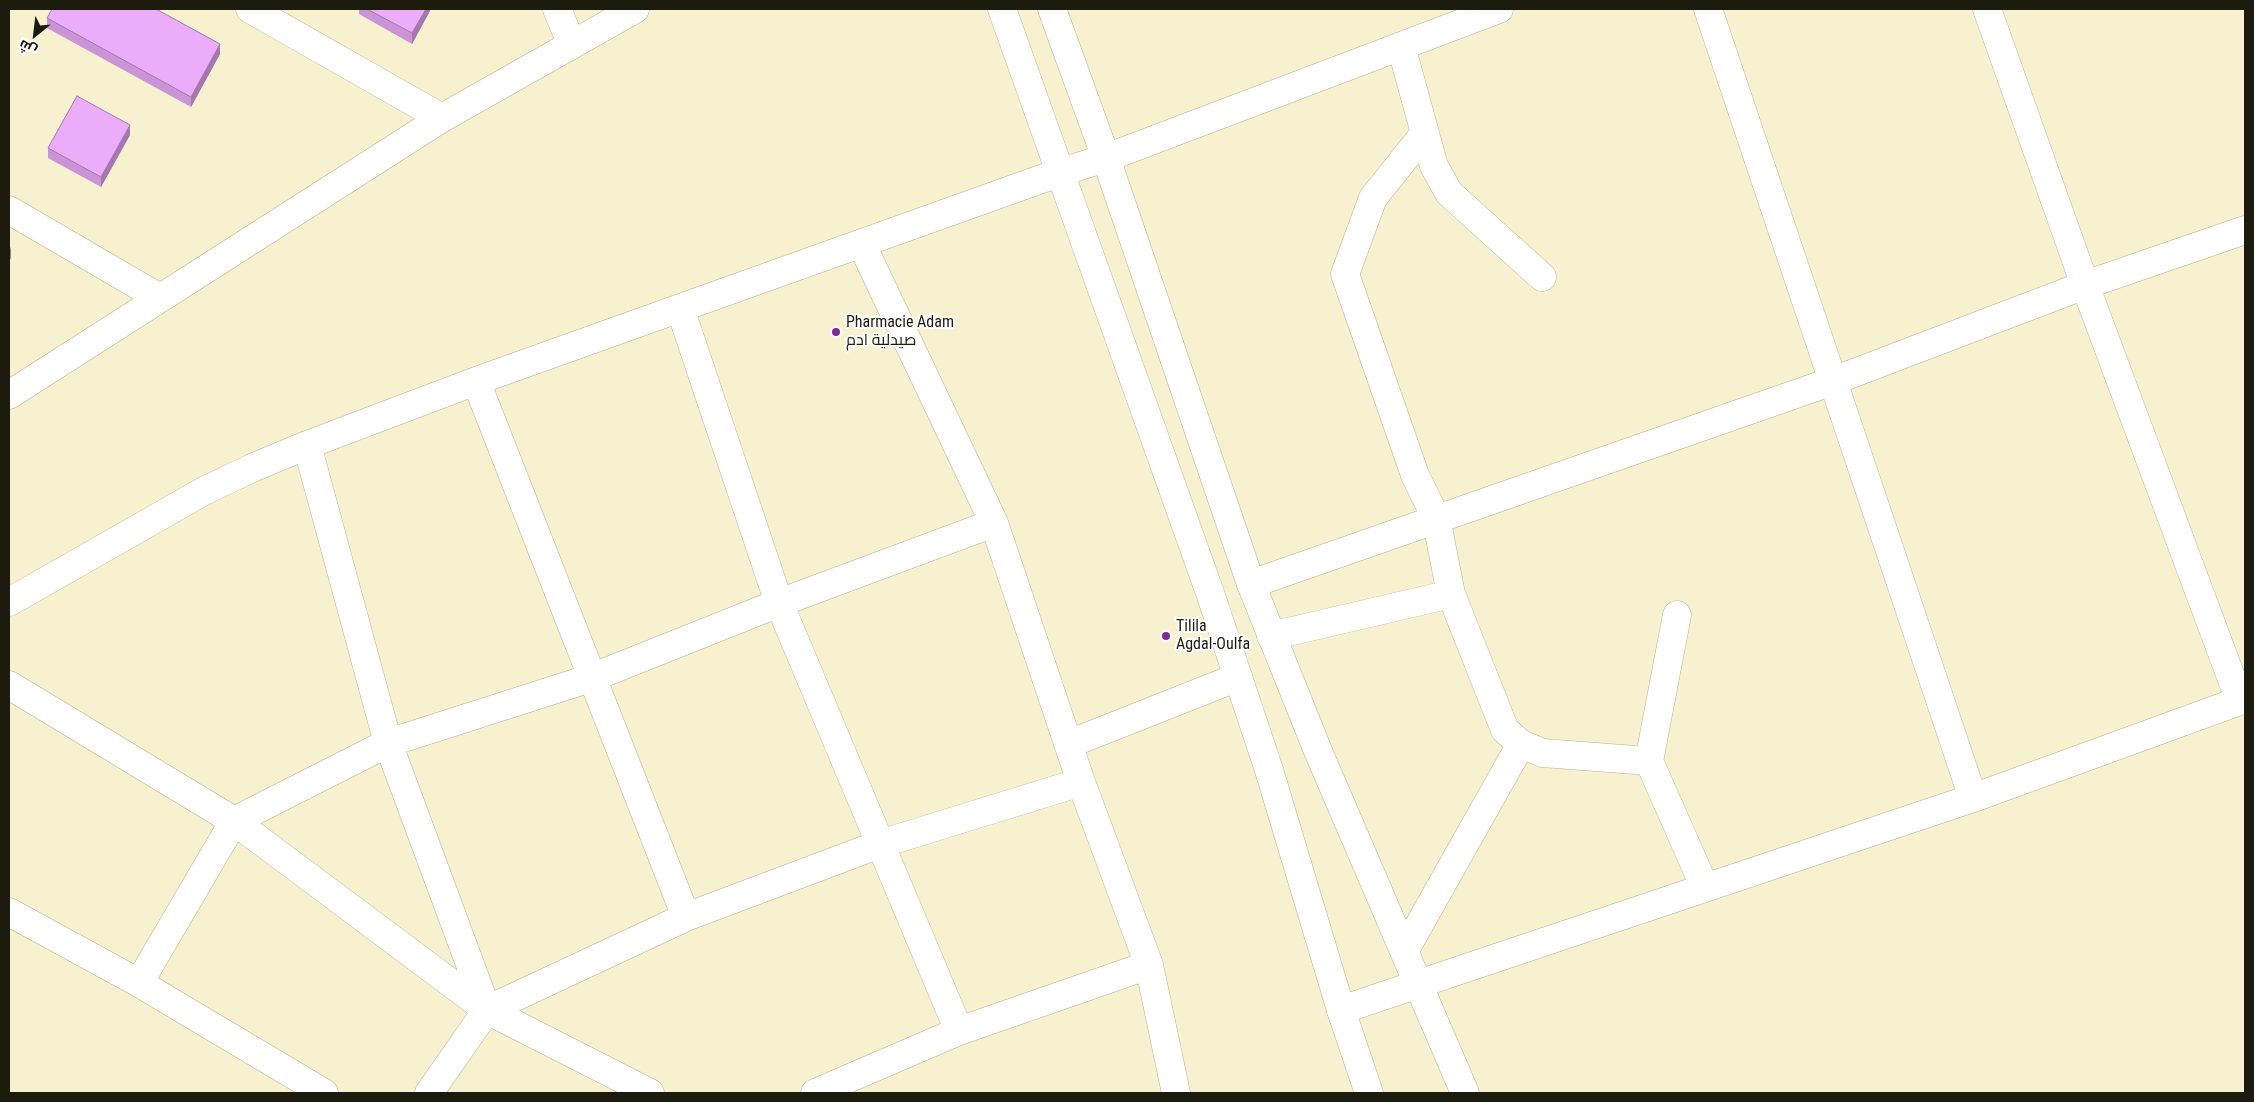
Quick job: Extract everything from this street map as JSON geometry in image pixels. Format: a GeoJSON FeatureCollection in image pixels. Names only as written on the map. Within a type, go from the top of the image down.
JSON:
{"type":"FeatureCollection","features":[{"type":"Feature","properties":{"kind":"street"},"geometry":{"type":"LineString","coordinates":[[250,9],[442,118]]}},
{"type":"Feature","properties":{"kind":"street"},"geometry":{"type":"LineString","coordinates":[[557,9],[572,45]]}},
{"type":"Feature","properties":{"kind":"street"},"geometry":{"type":"LineString","coordinates":[[9,394],[442,118],[635,9]]}},
{"type":"Feature","properties":{"kind":"street"},"geometry":{"type":"LineString","coordinates":[[1002,9],[1062,172],[1210,593],[1269,770],[1341,1010],[1369,1093]]}},
{"type":"Feature","properties":{"kind":"street"},"geometry":{"type":"LineString","coordinates":[[1052,9],[1106,158],[1251,584],[1318,751],[1465,1093]]}},
{"type":"Feature","properties":{"kind":"street"},"geometry":{"type":"LineString","coordinates":[[9,602],[204,491],[307,445],[476,381],[1106,158],[1499,9]]}},
{"type":"Feature","properties":{"kind":"street"},"geometry":{"type":"LineString","coordinates":[[1708,9],[1973,798]]}},
{"type":"Feature","properties":{"kind":"street"},"geometry":{"type":"LineString","coordinates":[[1341,1010],[1973,798],[2243,700],[2085,285],[1987,9]]}},
{"type":"Feature","properties":{"kind":"street"},"geometry":{"type":"LineString","coordinates":[[1401,46],[1434,166],[1449,193],[1542,277]]}},
{"type":"Feature","properties":{"kind":"street"},"geometry":{"type":"LineString","coordinates":[[1425,133],[1373,198],[1345,274],[1415,475],[1436,518],[1451,594],[1505,730],[1521,744],[1543,753],[1649,761]]}},
{"type":"Feature","properties":{"kind":"street"},"geometry":{"type":"LineString","coordinates":[[9,210],[160,298]]}},
{"type":"Feature","properties":{"kind":"street"},"geometry":{"type":"LineString","coordinates":[[1251,584],[1833,381],[2085,285],[2245,230]]}},
{"type":"Feature","properties":{"kind":"street"},"geometry":{"type":"LineString","coordinates":[[862,245],[994,523],[1081,782],[1150,965],[1176,1093]]}},
{"type":"Feature","properties":{"kind":"street"},"geometry":{"type":"LineString","coordinates":[[680,308],[779,603],[959,1031]]}},
{"type":"Feature","properties":{"kind":"street"},"geometry":{"type":"LineString","coordinates":[[476,381],[686,917]]}},
{"type":"Feature","properties":{"kind":"street"},"geometry":{"type":"LineString","coordinates":[[307,445],[388,743],[487,1010]]}},
{"type":"Feature","properties":{"kind":"street"},"geometry":{"type":"LineString","coordinates":[[139,983],[234,821],[388,743],[591,678],[779,603],[994,523]]}},
{"type":"Feature","properties":{"kind":"street"},"geometry":{"type":"LineString","coordinates":[[1271,636],[1451,594]]}},
{"type":"Feature","properties":{"kind":"street"},"geometry":{"type":"LineString","coordinates":[[1677,615],[1649,761],[1705,888]]}},
{"type":"Feature","properties":{"kind":"street"},"geometry":{"type":"LineString","coordinates":[[1069,744],[1238,677]]}},
{"type":"Feature","properties":{"kind":"street"},"geometry":{"type":"LineString","coordinates":[[9,685],[234,821],[487,1010],[650,1093]]}},
{"type":"Feature","properties":{"kind":"street"},"geometry":{"type":"LineString","coordinates":[[1405,950],[1521,744]]}},
{"type":"Feature","properties":{"kind":"street"},"geometry":{"type":"LineString","coordinates":[[429,1093],[487,1010],[686,917],[880,844],[1081,782]]}},
{"type":"Feature","properties":{"kind":"street"},"geometry":{"type":"LineString","coordinates":[[9,912],[139,983],[324,1093]]}},
{"type":"Feature","properties":{"kind":"street"},"geometry":{"type":"LineString","coordinates":[[815,1093],[959,1031],[1150,965]]}},
{"type":"Feature","properties":{"kind":"building"},"geometry":{"type":"Polygon","coordinates":[[[52,9],[156,9],[220,44],[191,97],[47,18],[52,9]]]}},
{"type":"Feature","properties":{"kind":"building"},"geometry":{"type":"Polygon","coordinates":[[[367,9],[426,9],[412,33],[367,9]]]}},
{"type":"Feature","properties":{"kind":"building"},"geometry":{"type":"Polygon","coordinates":[[[77,96],[130,125],[101,177],[48,148],[77,96]]]}},
{"type":"Feature","properties":{"kind":"place","name":"Pharmacie Adam صيدلية ادم"},"geometry":{"type":"Point","coordinates":[836,332]}},
{"type":"Feature","properties":{"kind":"place","name":"Tilila Agdal-Oulfa"},"geometry":{"type":"Point","coordinates":[1166,636]}}]}
